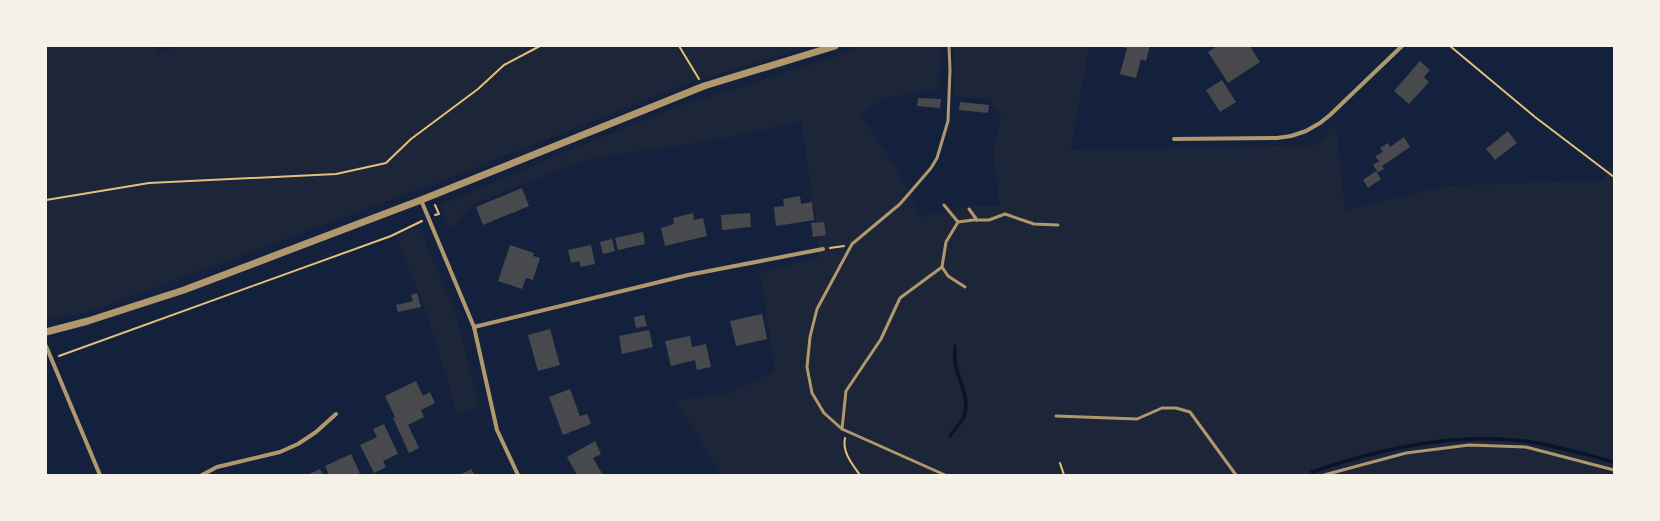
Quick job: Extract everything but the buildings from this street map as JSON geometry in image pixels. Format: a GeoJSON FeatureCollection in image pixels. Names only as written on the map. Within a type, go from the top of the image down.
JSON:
{"type":"FeatureCollection","features":[{"type":"Feature","properties":{"kind":"street"},"geometry":{"type":"LineString","coordinates":[[46,332],[88,321],[184,290],[422,200],[704,86],[835,46]]}},
{"type":"Feature","properties":{"kind":"street"},"geometry":{"type":"LineString","coordinates":[[1174,139],[1277,138],[1306,131],[1320,124],[1402,46]]}},
{"type":"Feature","properties":{"kind":"street"},"geometry":{"type":"LineString","coordinates":[[422,200],[474,327],[497,430],[518,475]]}},
{"type":"Feature","properties":{"kind":"street"},"geometry":{"type":"LineString","coordinates":[[474,327],[688,275],[823,249]]}},
{"type":"Feature","properties":{"kind":"street"},"geometry":{"type":"LineString","coordinates":[[46,346],[100,475]]}},
{"type":"Feature","properties":{"kind":"street"},"geometry":{"type":"LineString","coordinates":[[202,475],[217,467],[280,452],[298,444],[316,432],[336,414]]}},
{"type":"Feature","properties":{"kind":"lane"},"geometry":{"type":"LineString","coordinates":[[945,475],[842,429],[824,413],[812,393],[807,367],[810,337],[817,310],[852,244],[900,204],[931,168],[937,158],[948,121],[950,70],[949,46]]}},
{"type":"Feature","properties":{"kind":"lane"},"geometry":{"type":"LineString","coordinates":[[944,206],[958,222]]}},
{"type":"Feature","properties":{"kind":"lane"},"geometry":{"type":"LineString","coordinates":[[969,208],[977,220]]}},
{"type":"Feature","properties":{"kind":"lane"},"geometry":{"type":"LineString","coordinates":[[958,222],[989,220],[1005,214],[1034,224],[1058,225]]}},
{"type":"Feature","properties":{"kind":"lane"},"geometry":{"type":"LineString","coordinates":[[842,429],[846,391],[881,338],[900,298],[940,268],[946,242],[958,222]]}},
{"type":"Feature","properties":{"kind":"lane"},"geometry":{"type":"LineString","coordinates":[[940,268],[948,276],[964,287]]}},
{"type":"Feature","properties":{"kind":"lane"},"geometry":{"type":"LineString","coordinates":[[1056,416],[1137,418],[1162,408],[1176,408],[1190,412],[1236,475]]}},
{"type":"Feature","properties":{"kind":"lane"},"geometry":{"type":"LineString","coordinates":[[1324,475],[1406,453],[1470,445],[1526,447],[1614,470]]}},
{"type":"Feature","properties":{"kind":"path"},"geometry":{"type":"LineString","coordinates":[[46,200],[149,183],[336,174],[386,164],[411,139],[478,89],[504,65],[540,46]]}},
{"type":"Feature","properties":{"kind":"path"},"geometry":{"type":"LineString","coordinates":[[679,46],[704,86]]}},
{"type":"Feature","properties":{"kind":"path"},"geometry":{"type":"LineString","coordinates":[[1450,46],[1535,117],[1614,177]]}},
{"type":"Feature","properties":{"kind":"path"},"geometry":{"type":"LineString","coordinates":[[51,359],[384,238],[439,214],[432,196]]}},
{"type":"Feature","properties":{"kind":"path"},"geometry":{"type":"LineString","coordinates":[[823,249],[852,244]]}},
{"type":"Feature","properties":{"kind":"path"},"geometry":{"type":"LineString","coordinates":[[848,432],[844,439],[844,450],[850,462],[860,475]]}},
{"type":"Feature","properties":{"kind":"path"},"geometry":{"type":"LineString","coordinates":[[1060,463],[1064,475]]}},
{"type":"Feature","properties":{"kind":"shaded area"},"geometry":{"type":"Polygon","coordinates":[[[46,46],[156,46],[158,55],[175,46],[810,46],[681,86],[434,184],[89,312],[46,320],[46,46]]]}},
{"type":"Feature","properties":{"kind":"shaded area"},"geometry":{"type":"Polygon","coordinates":[[[861,46],[941,46],[939,88],[885,98],[860,113],[901,177],[921,217],[971,206],[1000,206],[993,154],[1001,116],[989,99],[955,96],[953,46],[1092,46],[1088,53],[1071,150],[1317,145],[1336,123],[1345,210],[1447,186],[1603,180],[1611,165],[1614,166],[1614,475],[721,475],[675,400],[729,393],[775,371],[760,272],[818,258],[818,237],[801,121],[731,137],[584,160],[473,204],[450,229],[440,205],[671,109],[831,58],[861,46]]]}},
{"type":"Feature","properties":{"kind":"shaded area"},"geometry":{"type":"Polygon","coordinates":[[[419,226],[457,318],[480,407],[457,413],[424,306],[396,236],[419,226]]]}},
{"type":"Feature","properties":{"kind":"waterway"},"geometry":{"type":"LineString","coordinates":[[950,436],[963,419],[966,410],[964,391],[955,364],[955,346]]}},
{"type":"Feature","properties":{"kind":"waterway"},"geometry":{"type":"LineString","coordinates":[[1312,472],[1363,456],[1415,444],[1469,439],[1523,441],[1569,450],[1614,462]]}}]}
